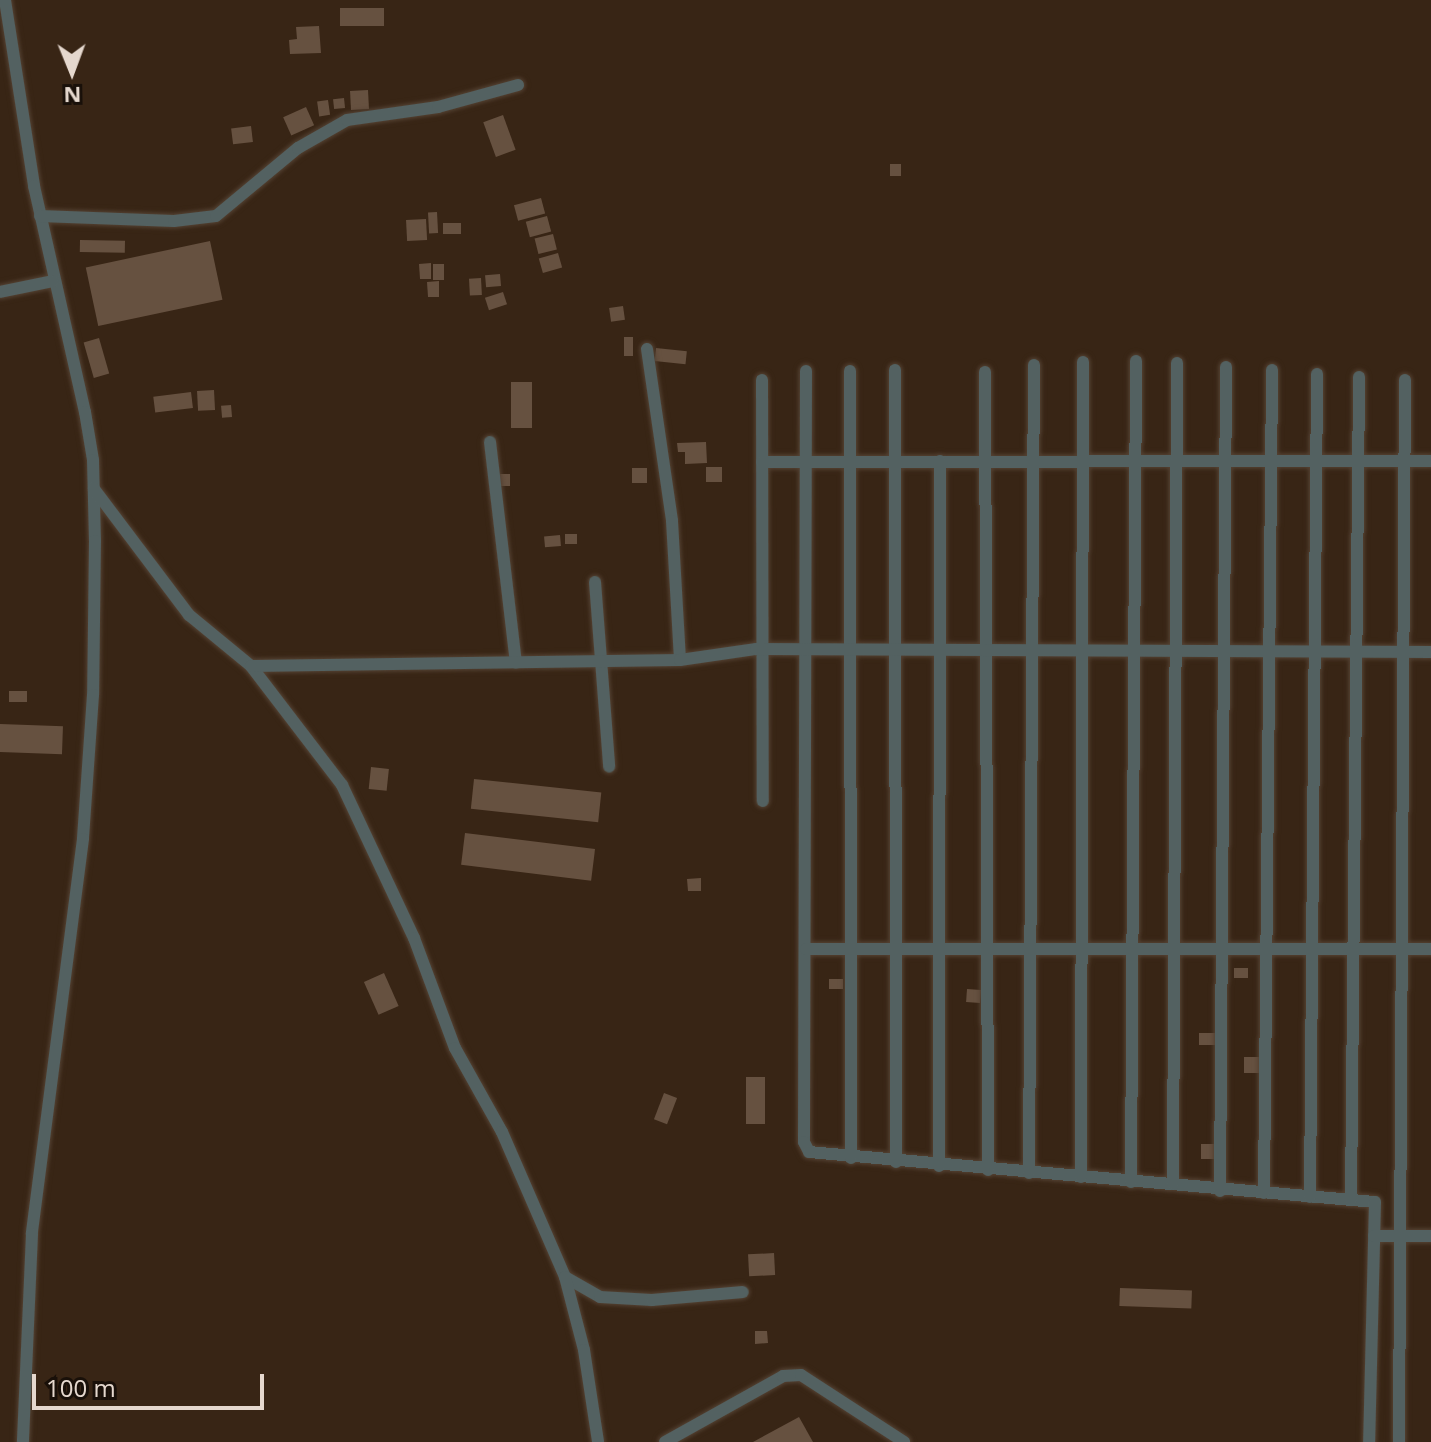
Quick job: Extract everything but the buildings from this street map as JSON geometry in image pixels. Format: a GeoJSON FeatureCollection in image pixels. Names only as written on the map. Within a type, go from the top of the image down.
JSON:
{"type":"FeatureCollection","features":[{"type":"Feature","properties":{"kind":"street"},"geometry":{"type":"LineString","coordinates":[[5,0],[40,216],[85,412],[94,489],[93,695],[84,825],[32,1234],[23,1442]]}},
{"type":"Feature","properties":{"kind":"street"},"geometry":{"type":"LineString","coordinates":[[40,216],[174,221],[216,216],[298,148],[347,120],[438,107],[518,85]]}},
{"type":"Feature","properties":{"kind":"street"},"geometry":{"type":"LineString","coordinates":[[0,292],[53,281]]}},
{"type":"Feature","properties":{"kind":"street"},"geometry":{"type":"LineString","coordinates":[[647,349],[672,521],[680,660]]}},
{"type":"Feature","properties":{"kind":"street"},"geometry":{"type":"LineString","coordinates":[[1131,1182],[1130,650],[1136,361]]}},
{"type":"Feature","properties":{"kind":"street"},"geometry":{"type":"LineString","coordinates":[[1081,1177],[1083,362]]}},
{"type":"Feature","properties":{"kind":"street"},"geometry":{"type":"LineString","coordinates":[[1173,1184],[1179,651],[1177,363]]}},
{"type":"Feature","properties":{"kind":"street"},"geometry":{"type":"LineString","coordinates":[[1029,1173],[1034,365]]}},
{"type":"Feature","properties":{"kind":"street"},"geometry":{"type":"LineString","coordinates":[[1220,1190],[1226,367]]}},
{"type":"Feature","properties":{"kind":"street"},"geometry":{"type":"LineString","coordinates":[[895,370],[896,1162]]}},
{"type":"Feature","properties":{"kind":"street"},"geometry":{"type":"LineString","coordinates":[[1264,1193],[1272,370]]}},
{"type":"Feature","properties":{"kind":"street"},"geometry":{"type":"LineString","coordinates":[[806,371],[804,1142],[809,1152],[939,1166],[1375,1202],[1369,1442]]}},
{"type":"Feature","properties":{"kind":"street"},"geometry":{"type":"LineString","coordinates":[[850,371],[851,1158]]}},
{"type":"Feature","properties":{"kind":"street"},"geometry":{"type":"LineString","coordinates":[[985,372],[988,1170]]}},
{"type":"Feature","properties":{"kind":"street"},"geometry":{"type":"LineString","coordinates":[[1310,1197],[1317,374]]}},
{"type":"Feature","properties":{"kind":"street"},"geometry":{"type":"LineString","coordinates":[[1351,1200],[1359,377]]}},
{"type":"Feature","properties":{"kind":"street"},"geometry":{"type":"LineString","coordinates":[[762,380],[763,801]]}},
{"type":"Feature","properties":{"kind":"street"},"geometry":{"type":"LineString","coordinates":[[1399,1442],[1405,380]]}},
{"type":"Feature","properties":{"kind":"street"},"geometry":{"type":"LineString","coordinates":[[490,442],[516,662]]}},
{"type":"Feature","properties":{"kind":"street"},"geometry":{"type":"LineString","coordinates":[[939,1166],[940,461]]}},
{"type":"Feature","properties":{"kind":"street"},"geometry":{"type":"LineString","coordinates":[[762,462],[1431,461]]}},
{"type":"Feature","properties":{"kind":"street"},"geometry":{"type":"LineString","coordinates":[[94,489],[189,615],[251,666],[342,785],[371,838],[455,1048],[502,1132],[565,1277],[584,1350],[598,1442]]}},
{"type":"Feature","properties":{"kind":"street"},"geometry":{"type":"LineString","coordinates":[[595,582],[609,766]]}},
{"type":"Feature","properties":{"kind":"street"},"geometry":{"type":"LineString","coordinates":[[251,666],[680,660],[762,649],[1431,652]]}},
{"type":"Feature","properties":{"kind":"street"},"geometry":{"type":"LineString","coordinates":[[806,949],[1431,949]]}},
{"type":"Feature","properties":{"kind":"street"},"geometry":{"type":"LineString","coordinates":[[1374,1236],[1431,1236]]}},
{"type":"Feature","properties":{"kind":"street"},"geometry":{"type":"LineString","coordinates":[[565,1277],[600,1297],[652,1300],[743,1292]]}},
{"type":"Feature","properties":{"kind":"street"},"geometry":{"type":"LineString","coordinates":[[665,1442],[783,1376],[801,1375],[904,1442]]}}]}
